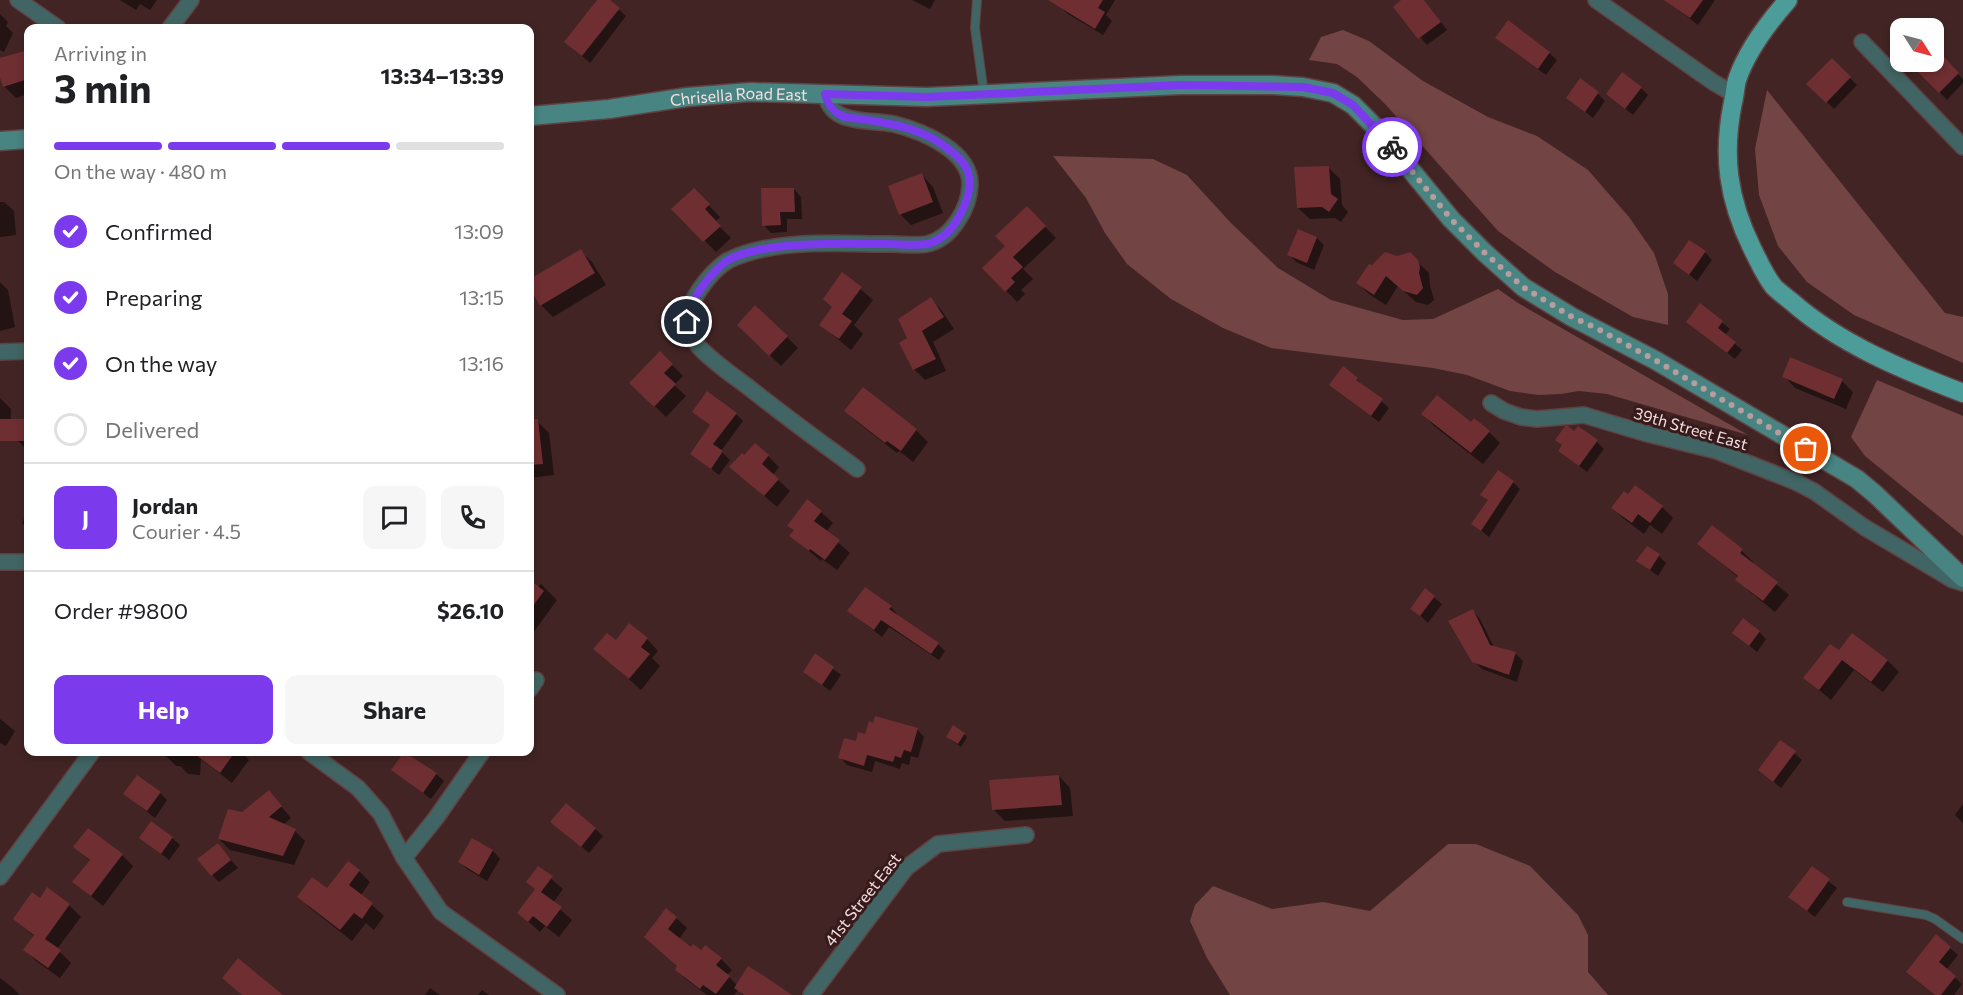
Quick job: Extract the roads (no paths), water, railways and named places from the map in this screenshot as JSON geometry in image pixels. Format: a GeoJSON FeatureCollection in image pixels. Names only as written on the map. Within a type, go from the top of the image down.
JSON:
{"type":"FeatureCollection","features":[{"type":"Feature","properties":{"kind":"main road"},"geometry":{"type":"LineString","coordinates":[[1788,0],[1763,32],[1746,60],[1737,82],[1727,141],[1728,173],[1739,223],[1774,287],[1813,320],[1856,345],[1923,378],[1963,393]]}},
{"type":"Feature","properties":{"kind":"street"},"geometry":{"type":"LineString","coordinates":[[18,0],[52,24]]}},
{"type":"Feature","properties":{"kind":"street"},"geometry":{"type":"LineString","coordinates":[[173,24],[191,0]]}},
{"type":"Feature","properties":{"kind":"street"},"geometry":{"type":"LineString","coordinates":[[1596,0],[1735,95]]}},
{"type":"Feature","properties":{"kind":"street"},"geometry":{"type":"LineString","coordinates":[[1862,42],[1963,147]]}},
{"type":"Feature","properties":{"kind":"street","name":"Chrisella Road East"},"geometry":{"type":"LineString","coordinates":[[534,116],[609,109],[687,97],[750,92],[927,97],[1181,85],[1273,85],[1303,87],[1339,96],[1353,105],[1378,130],[1451,219],[1523,287],[1572,317],[1655,360],[1857,479],[1963,578]]}},
{"type":"Feature","properties":{"kind":"street"},"geometry":{"type":"LineString","coordinates":[[825,94],[829,106],[845,117],[895,124],[921,132],[953,152],[965,165],[969,174],[969,194],[959,217],[945,236],[926,244],[817,244],[781,247],[756,251],[727,261],[699,291],[688,311],[687,322],[698,345],[720,365],[857,469]]}},
{"type":"Feature","properties":{"kind":"street"},"geometry":{"type":"LineString","coordinates":[[0,141],[24,139]]}},
{"type":"Feature","properties":{"kind":"street"},"geometry":{"type":"LineString","coordinates":[[0,352],[24,351]]}},
{"type":"Feature","properties":{"kind":"street","name":"39th Street East"},"geometry":{"type":"LineString","coordinates":[[1491,403],[1521,417],[1537,419],[1584,414],[1644,433],[1717,451],[1796,482],[1815,492],[1864,527],[1953,580],[1963,583]]}},
{"type":"Feature","properties":{"kind":"street"},"geometry":{"type":"LineString","coordinates":[[0,562],[24,562]]}},
{"type":"Feature","properties":{"kind":"street"},"geometry":{"type":"LineString","coordinates":[[0,876],[89,756]]}},
{"type":"Feature","properties":{"kind":"street"},"geometry":{"type":"LineString","coordinates":[[314,756],[358,788],[381,814],[404,858],[441,912],[557,995]]}},
{"type":"Feature","properties":{"kind":"street"},"geometry":{"type":"LineString","coordinates":[[404,858],[436,818],[479,756]]}},
{"type":"Feature","properties":{"kind":"street","name":"41st Street East"},"geometry":{"type":"LineString","coordinates":[[811,995],[906,868],[930,848],[938,844],[1026,835]]}},
{"type":"Feature","properties":{"kind":"lane"},"geometry":{"type":"LineString","coordinates":[[977,0],[975,28],[984,94]]}},
{"type":"Feature","properties":{"kind":"lane"},"geometry":{"type":"LineString","coordinates":[[1847,902],[1926,915],[1963,939]]}}]}
